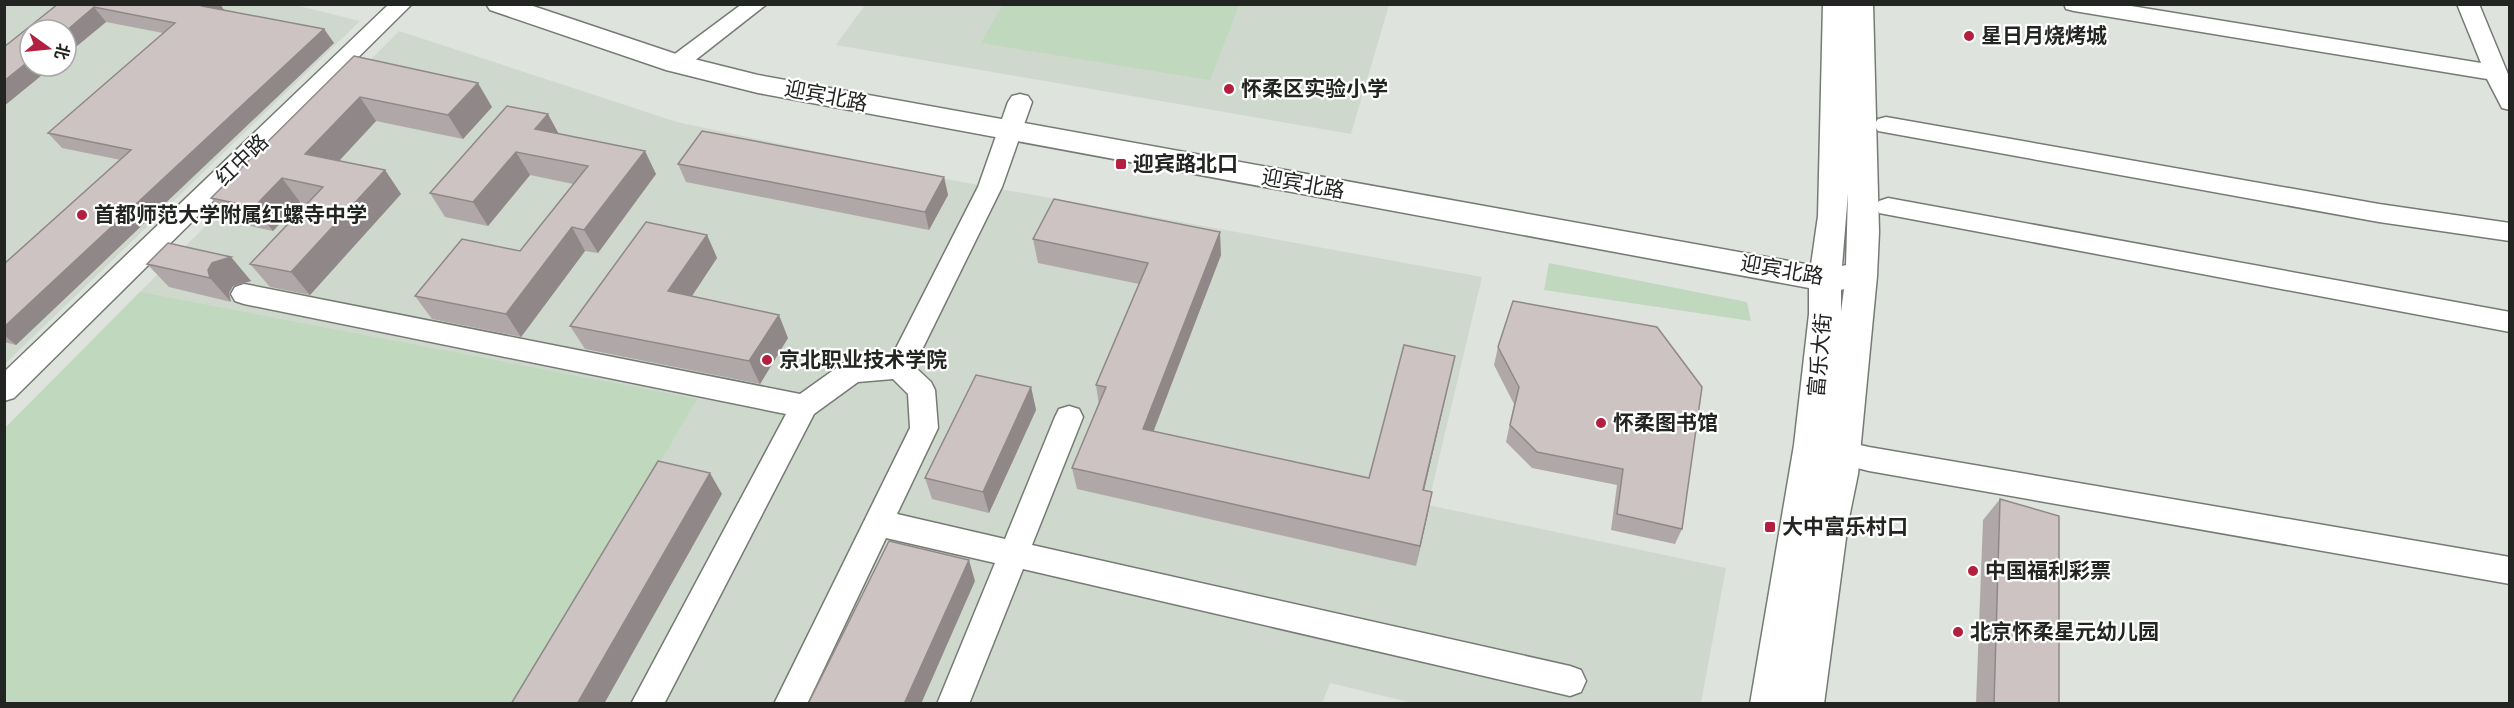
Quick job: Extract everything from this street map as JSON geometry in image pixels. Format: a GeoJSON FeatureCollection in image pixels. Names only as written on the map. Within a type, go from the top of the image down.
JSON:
{"type":"FeatureCollection","features":[{"type":"Feature","properties":{"kind":"main road","name":"迎宾北路"},"geometry":{"type":"LineString","coordinates":[[499,4],[684,58]]}},
{"type":"Feature","properties":{"kind":"main road","name":"迎宾北路"},"geometry":{"type":"LineString","coordinates":[[551,4],[684,58],[758,84],[1015,116],[1861,276]]}},
{"type":"Feature","properties":{"kind":"main road","name":"富乐大街"},"geometry":{"type":"LineString","coordinates":[[1804,704],[1826,449],[1825,314],[1826,271],[1833,216],[1836,4]]}},
{"type":"Feature","properties":{"kind":"main road","name":"富乐大街"},"geometry":{"type":"LineString","coordinates":[[1770,704],[1861,276],[1864,232],[1860,4]]}},
{"type":"Feature","properties":{"kind":"street","name":"红中路"},"geometry":{"type":"LineString","coordinates":[[4,390],[402,4]]}},
{"type":"Feature","properties":{"kind":"street"},"geometry":{"type":"LineString","coordinates":[[684,58],[757,4]]}},
{"type":"Feature","properties":{"kind":"street"},"geometry":{"type":"LineString","coordinates":[[2074,4],[2496,73]]}},
{"type":"Feature","properties":{"kind":"street"},"geometry":{"type":"LineString","coordinates":[[2468,4],[2510,102]]}},
{"type":"Feature","properties":{"kind":"street"},"geometry":{"type":"LineString","coordinates":[[900,368],[990,187],[1006,147],[1015,116]]}},
{"type":"Feature","properties":{"kind":"street"},"geometry":{"type":"LineString","coordinates":[[1886,126],[2379,213],[2510,232]]}},
{"type":"Feature","properties":{"kind":"street"},"geometry":{"type":"LineString","coordinates":[[1888,207],[2510,322]]}},
{"type":"Feature","properties":{"kind":"street"},"geometry":{"type":"LineString","coordinates":[[244,294],[804,406]]}},
{"type":"Feature","properties":{"kind":"street"},"geometry":{"type":"LineString","coordinates":[[647,704],[804,406],[852,372],[900,368]]}},
{"type":"Feature","properties":{"kind":"street"},"geometry":{"type":"LineString","coordinates":[[790,704],[924,428],[921,390],[900,368]]}},
{"type":"Feature","properties":{"kind":"street"},"geometry":{"type":"LineString","coordinates":[[953,704],[1069,417]]}},
{"type":"Feature","properties":{"kind":"street"},"geometry":{"type":"LineString","coordinates":[[1826,449],[2510,571]]}},
{"type":"Feature","properties":{"kind":"street"},"geometry":{"type":"LineString","coordinates":[[878,523],[1570,681]]}},
{"type":"Feature","properties":{"kind":"shaded area","name":"首都师范大学附属红螺寺中学"},"geometry":{"type":"Polygon","coordinates":[[[5,5],[295,5],[360,21],[5,364],[5,5]]]}},
{"type":"Feature","properties":{"kind":"shaded area","name":"怀柔区实验小学"},"geometry":{"type":"Polygon","coordinates":[[[865,5],[1389,5],[1351,134],[836,45],[865,5]]]}},
{"type":"Feature","properties":{"kind":"shaded area","name":"京北职业技术学院"},"geometry":{"type":"Polygon","coordinates":[[[399,31],[677,122],[946,179],[1482,277],[1428,505],[1726,568],[1701,703],[1417,704],[1330,683],[1322,704],[5,704],[5,428],[399,31]]]}},
{"type":"Feature","properties":{"kind":"green space"},"geometry":{"type":"Polygon","coordinates":[[[1003,4],[1239,5],[1210,80],[981,43],[1003,4]]]}},
{"type":"Feature","properties":{"kind":"green space"},"geometry":{"type":"Polygon","coordinates":[[[1549,263],[1747,302],[1751,321],[1544,290],[1549,263]]]}},
{"type":"Feature","properties":{"kind":"green space"},"geometry":{"type":"Polygon","coordinates":[[[140,292],[697,399],[519,703],[5,704],[5,428],[140,292]]]}},
{"type":"Feature","properties":{"kind":"building"},"geometry":{"type":"Polygon","coordinates":[[[58,4],[204,4],[202,6],[324,29],[4,327],[4,264],[131,150],[48,133],[175,23],[94,7],[78,21],[78,18],[40,18],[58,4]]]}},
{"type":"Feature","properties":{"kind":"building"},"geometry":{"type":"Polygon","coordinates":[[[18,36],[18,70],[4,81],[4,47],[18,36]]]}},
{"type":"Feature","properties":{"kind":"building"},"geometry":{"type":"Polygon","coordinates":[[[354,56],[478,83],[448,115],[360,97],[305,154],[385,170],[291,272],[250,264],[323,187],[282,178],[254,207],[211,198],[354,56]]]}},
{"type":"Feature","properties":{"kind":"building"},"geometry":{"type":"Polygon","coordinates":[[[507,106],[548,114],[535,129],[645,151],[584,230],[572,227],[506,314],[415,296],[462,239],[520,251],[588,166],[516,152],[473,202],[430,193],[507,106]]]}},
{"type":"Feature","properties":{"kind":"building"},"geometry":{"type":"Polygon","coordinates":[[[702,131],[944,177],[925,212],[678,164],[702,131]]]}},
{"type":"Feature","properties":{"kind":"building"},"geometry":{"type":"Polygon","coordinates":[[[1054,199],[1220,232],[1143,429],[1369,478],[1404,345],[1455,356],[1423,490],[1432,492],[1420,546],[1072,468],[1106,387],[1096,385],[1148,263],[1033,239],[1054,199]]]}},
{"type":"Feature","properties":{"kind":"building"},"geometry":{"type":"Polygon","coordinates":[[[646,222],[707,235],[668,291],[779,315],[749,361],[570,326],[646,222]]]}},
{"type":"Feature","properties":{"kind":"building"},"geometry":{"type":"Polygon","coordinates":[[[168,243],[231,257],[212,263],[208,270],[210,278],[147,264],[168,243]]]}},
{"type":"Feature","properties":{"kind":"building","name":"怀柔图书馆"},"geometry":{"type":"Polygon","coordinates":[[[1513,301],[1657,327],[1702,387],[1682,529],[1617,514],[1623,469],[1537,452],[1510,425],[1519,387],[1498,347],[1513,301]]]}},
{"type":"Feature","properties":{"kind":"building"},"geometry":{"type":"Polygon","coordinates":[[[976,375],[1031,387],[983,492],[925,478],[976,375]]]}},
{"type":"Feature","properties":{"kind":"building"},"geometry":{"type":"Polygon","coordinates":[[[658,461],[710,473],[577,704],[511,704],[658,461]]]}},
{"type":"Feature","properties":{"kind":"building"},"geometry":{"type":"Polygon","coordinates":[[[2000,499],[2059,516],[2059,704],[1994,704],[2000,499]]]}},
{"type":"Feature","properties":{"kind":"building"},"geometry":{"type":"Polygon","coordinates":[[[889,541],[969,560],[904,704],[808,704],[889,541]]]}},
{"type":"Feature","properties":{"kind":"place","name":"星日月烧烤城"},"geometry":{"type":"Point","coordinates":[1969,36]}},
{"type":"Feature","properties":{"kind":"place","name":"怀柔区实验小学"},"geometry":{"type":"Point","coordinates":[1229,89]}},
{"type":"Feature","properties":{"kind":"place","name":"迎宾路北口"},"geometry":{"type":"Point","coordinates":[1121,164]}},
{"type":"Feature","properties":{"kind":"place","name":"首都师范大学附属红螺寺中学"},"geometry":{"type":"Point","coordinates":[82,215]}},
{"type":"Feature","properties":{"kind":"place","name":"京北职业技术学院"},"geometry":{"type":"Point","coordinates":[767,360]}},
{"type":"Feature","properties":{"kind":"place","name":"怀柔图书馆"},"geometry":{"type":"Point","coordinates":[1601,423]}},
{"type":"Feature","properties":{"kind":"place","name":"大中富乐村口"},"geometry":{"type":"Point","coordinates":[1770,527]}},
{"type":"Feature","properties":{"kind":"place","name":"中国福利彩票"},"geometry":{"type":"Point","coordinates":[1973,571]}},
{"type":"Feature","properties":{"kind":"place","name":"北京怀柔星元幼儿园"},"geometry":{"type":"Point","coordinates":[1958,632]}}]}
